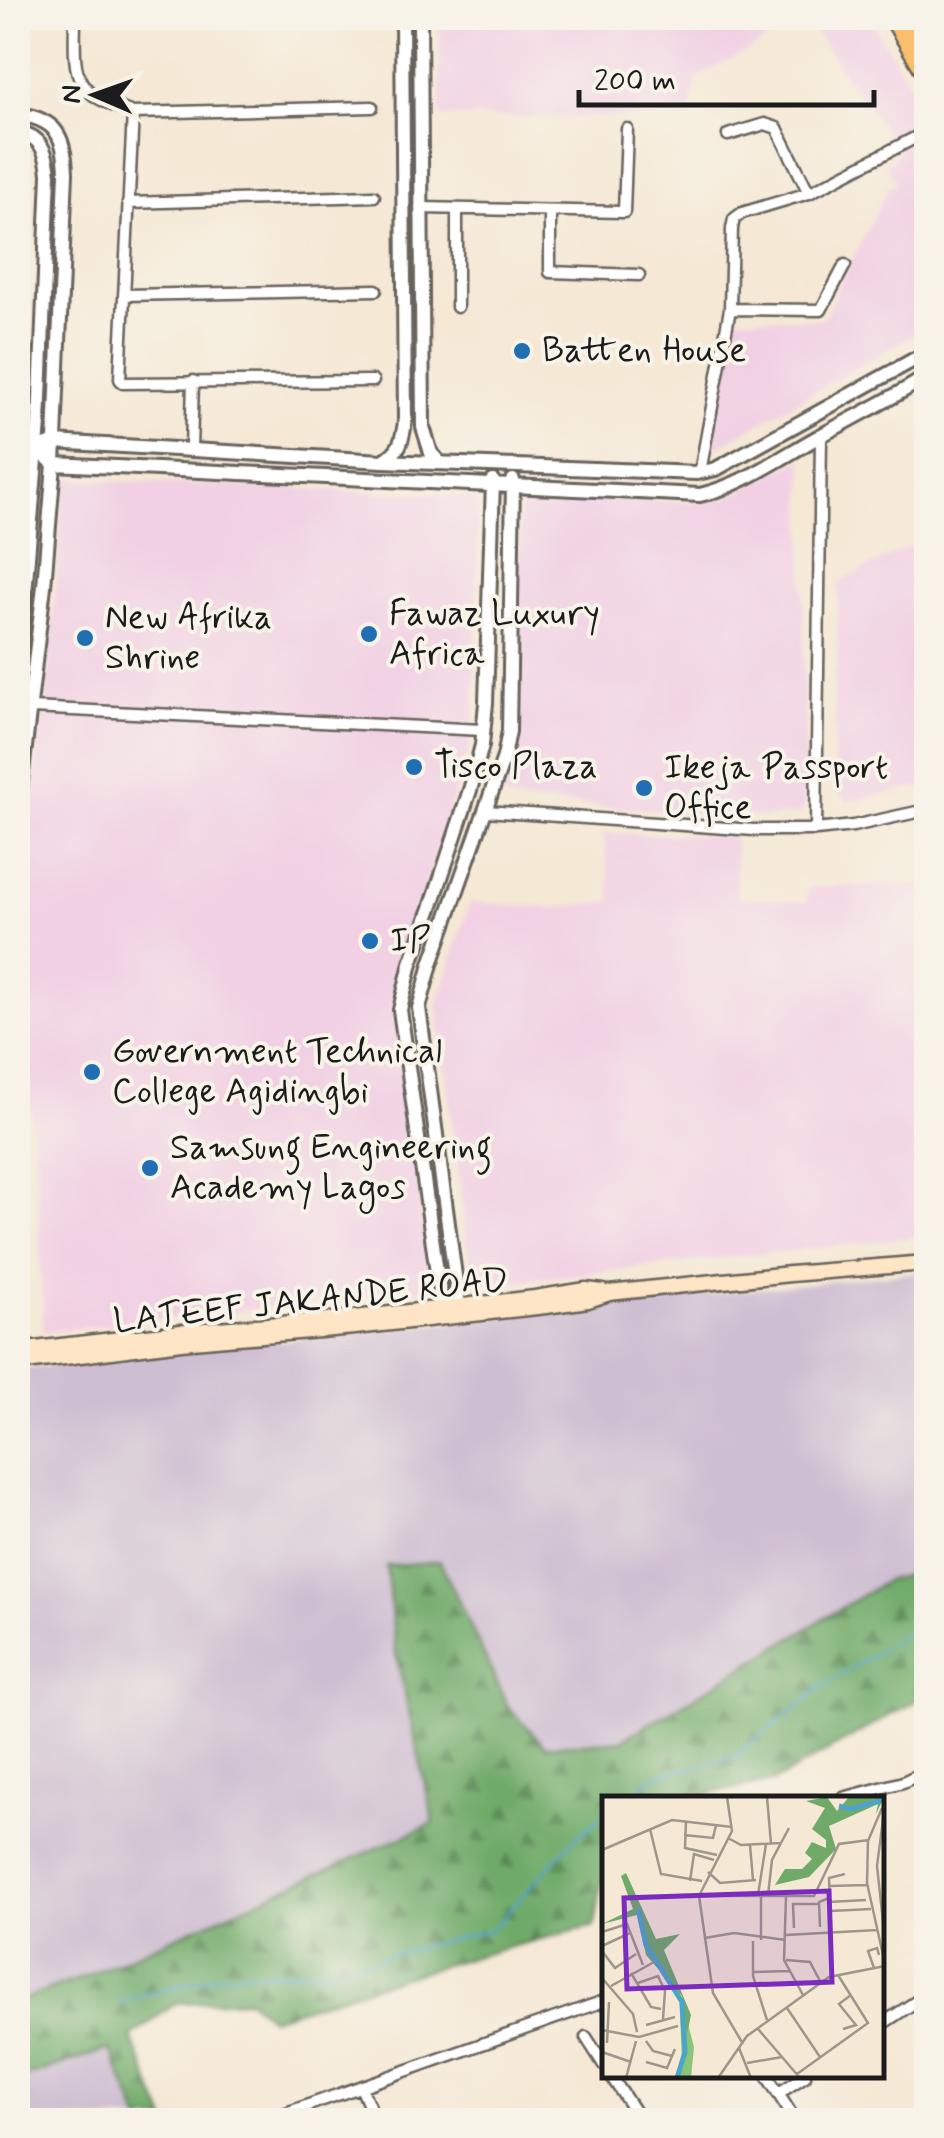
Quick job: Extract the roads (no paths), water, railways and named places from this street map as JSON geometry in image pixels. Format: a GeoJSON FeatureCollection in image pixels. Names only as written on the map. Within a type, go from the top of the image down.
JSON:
{"type":"FeatureCollection","features":[{"type":"Feature","properties":{"kind":"main road"},"geometry":{"type":"LineString","coordinates":[[892,18],[926,75]]}},
{"type":"Feature","properties":{"kind":"main road"},"geometry":{"type":"LineString","coordinates":[[909,18],[926,47]]}},
{"type":"Feature","properties":{"kind":"main road","name":"LATEEF JAKANDE ROAD"},"geometry":{"type":"LineString","coordinates":[[18,1353],[182,1342],[460,1310],[546,1306],[609,1293],[926,1263]]}},
{"type":"Feature","properties":{"kind":"street"},"geometry":{"type":"LineString","coordinates":[[75,18],[74,63],[80,83],[93,96],[133,113],[372,107]]}},
{"type":"Feature","properties":{"kind":"street"},"geometry":{"type":"LineString","coordinates":[[383,461],[402,445],[404,422],[402,18]]}},
{"type":"Feature","properties":{"kind":"street"},"geometry":{"type":"LineString","coordinates":[[420,18],[423,427],[430,453],[440,463]]}},
{"type":"Feature","properties":{"kind":"street"},"geometry":{"type":"LineString","coordinates":[[403,90],[421,90]]}},
{"type":"Feature","properties":{"kind":"street"},"geometry":{"type":"LineString","coordinates":[[133,113],[122,384],[373,382]]}},
{"type":"Feature","properties":{"kind":"street"},"geometry":{"type":"LineString","coordinates":[[18,114],[49,124],[59,135],[65,154],[54,464],[18,806]]}},
{"type":"Feature","properties":{"kind":"street"},"geometry":{"type":"LineString","coordinates":[[728,135],[765,124],[777,128],[809,193]]}},
{"type":"Feature","properties":{"kind":"street"},"geometry":{"type":"LineString","coordinates":[[420,208],[624,212],[627,129]]}},
{"type":"Feature","properties":{"kind":"street"},"geometry":{"type":"LineString","coordinates":[[18,132],[40,143],[50,174],[37,450],[18,679]]}},
{"type":"Feature","properties":{"kind":"street"},"geometry":{"type":"LineString","coordinates":[[700,472],[730,309],[734,220],[742,213],[809,193],[926,132]]}},
{"type":"Feature","properties":{"kind":"street"},"geometry":{"type":"LineString","coordinates":[[128,203],[374,196]]}},
{"type":"Feature","properties":{"kind":"street"},"geometry":{"type":"LineString","coordinates":[[456,209],[457,307]]}},
{"type":"Feature","properties":{"kind":"street"},"geometry":{"type":"LineString","coordinates":[[550,210],[550,272],[639,275]]}},
{"type":"Feature","properties":{"kind":"street"},"geometry":{"type":"LineString","coordinates":[[730,309],[821,310],[845,265]]}},
{"type":"Feature","properties":{"kind":"street"},"geometry":{"type":"LineString","coordinates":[[124,295],[376,290]]}},
{"type":"Feature","properties":{"kind":"street"},"geometry":{"type":"LineString","coordinates":[[37,450],[55,442],[383,461],[700,472],[716,470],[926,352]]}},
{"type":"Feature","properties":{"kind":"street"},"geometry":{"type":"LineString","coordinates":[[37,450],[54,464],[125,469],[700,495],[734,484],[926,377]]}},
{"type":"Feature","properties":{"kind":"street"},"geometry":{"type":"LineString","coordinates":[[191,449],[193,382]]}},
{"type":"Feature","properties":{"kind":"street"},"geometry":{"type":"LineString","coordinates":[[816,830],[821,436]]}},
{"type":"Feature","properties":{"kind":"street"},"geometry":{"type":"LineString","coordinates":[[125,469],[126,446]]}},
{"type":"Feature","properties":{"kind":"street"},"geometry":{"type":"LineString","coordinates":[[442,1312],[400,1010],[411,963],[482,745],[494,465]]}},
{"type":"Feature","properties":{"kind":"street"},"geometry":{"type":"LineString","coordinates":[[460,1310],[419,1008],[510,731],[513,466]]}},
{"type":"Feature","properties":{"kind":"street"},"geometry":{"type":"LineString","coordinates":[[491,552],[512,552]]}},
{"type":"Feature","properties":{"kind":"street"},"geometry":{"type":"LineString","coordinates":[[31,708],[483,730]]}},
{"type":"Feature","properties":{"kind":"street"},"geometry":{"type":"LineString","coordinates":[[486,812],[754,830],[816,830],[926,810]]}},
{"type":"Feature","properties":{"kind":"street"},"geometry":{"type":"LineString","coordinates":[[432,1248],[451,1245]]}},
{"type":"Feature","properties":{"kind":"street"},"geometry":{"type":"LineString","coordinates":[[850,1796],[903,1782],[926,1771]]}},
{"type":"Feature","properties":{"kind":"street"},"geometry":{"type":"LineString","coordinates":[[884,2020],[926,1995]]}},
{"type":"Feature","properties":{"kind":"street"},"geometry":{"type":"LineString","coordinates":[[266,2120],[602,2002]]}},
{"type":"Feature","properties":{"kind":"street"},"geometry":{"type":"LineString","coordinates":[[586,2036],[602,2062]]}},
{"type":"Feature","properties":{"kind":"street"},"geometry":{"type":"LineString","coordinates":[[612,2078],[640,2120]]}},
{"type":"Feature","properties":{"kind":"street"},"geometry":{"type":"LineString","coordinates":[[768,2078],[796,2120]]}},
{"type":"Feature","properties":{"kind":"street"},"geometry":{"type":"LineString","coordinates":[[778,2093],[802,2078]]}},
{"type":"Feature","properties":{"kind":"street"},"geometry":{"type":"LineString","coordinates":[[361,2087],[375,2120]]}},
{"type":"Feature","properties":{"kind":"waterway"},"geometry":{"type":"LineString","coordinates":[[629,1796],[654,1777],[736,1756],[824,1685],[909,1632],[926,1628]]}},
{"type":"Feature","properties":{"kind":"waterway"},"geometry":{"type":"LineString","coordinates":[[119,2002],[223,1974],[331,1970],[492,1929],[577,1836],[602,1817]]}},
{"type":"Feature","properties":{"kind":"place","name":"Batten House"},"geometry":{"type":"Point","coordinates":[522,351]}},
{"type":"Feature","properties":{"kind":"place","name":"Fawaz Luxury Africa"},"geometry":{"type":"Point","coordinates":[369,634]}},
{"type":"Feature","properties":{"kind":"place","name":"New Afrika Shrine"},"geometry":{"type":"Point","coordinates":[85,638]}},
{"type":"Feature","properties":{"kind":"place","name":"Tisco Plaza"},"geometry":{"type":"Point","coordinates":[414,767]}},
{"type":"Feature","properties":{"kind":"place","name":"Ikeja Passport Office"},"geometry":{"type":"Point","coordinates":[644,788]}},
{"type":"Feature","properties":{"kind":"place","name":"IP"},"geometry":{"type":"Point","coordinates":[370,941]}},
{"type":"Feature","properties":{"kind":"place","name":"Government Technical College Agidingbi"},"geometry":{"type":"Point","coordinates":[92,1072]}},
{"type":"Feature","properties":{"kind":"place","name":"Samsung Engineering Academy Lagos"},"geometry":{"type":"Point","coordinates":[150,1168]}}]}
